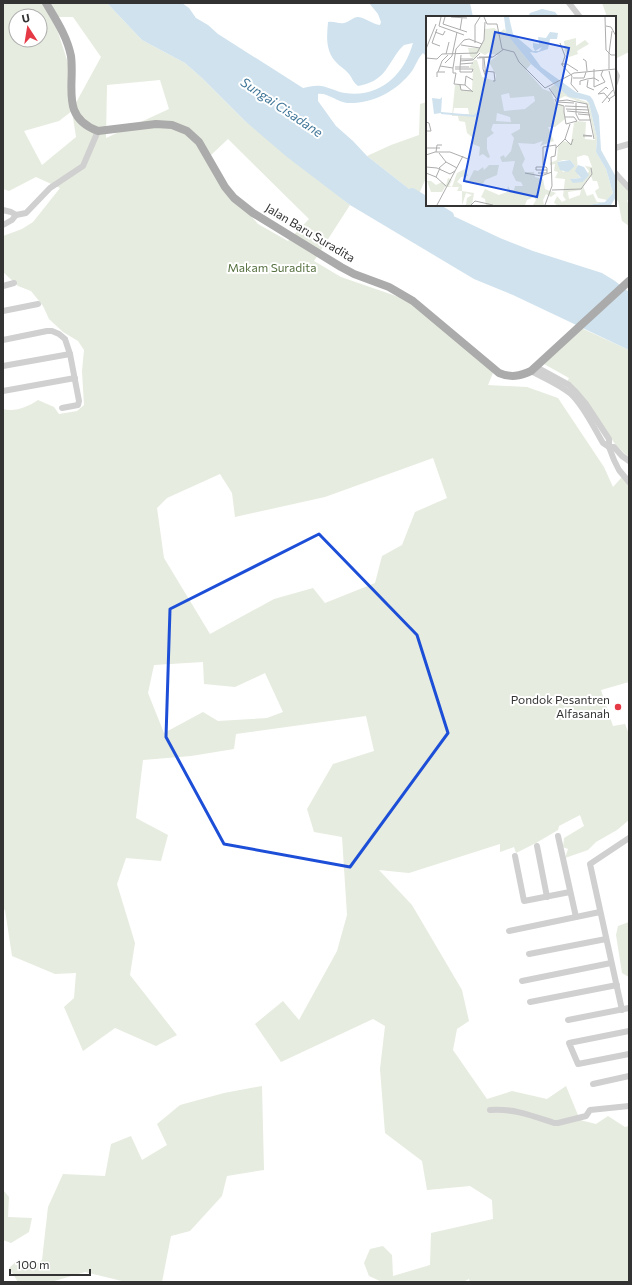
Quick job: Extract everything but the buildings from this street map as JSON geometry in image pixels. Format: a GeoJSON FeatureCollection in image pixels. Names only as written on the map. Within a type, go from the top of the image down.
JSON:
{"type":"FeatureCollection","features":[{"type":"Feature","properties":{"kind":"main road"},"geometry":{"type":"LineString","coordinates":[[46,3],[66,37],[71,57],[71,91],[74,112],[78,119],[85,125],[98,130]]}},
{"type":"Feature","properties":{"kind":"main road","name":"Jalan Baru Suradita"},"geometry":{"type":"LineString","coordinates":[[98,130],[156,124],[172,125],[186,131],[199,142],[229,193],[244,207],[340,267],[358,276],[389,287],[413,301],[499,373],[513,376],[522,375],[536,367],[629,281]]}},
{"type":"Feature","properties":{"kind":"street"},"geometry":{"type":"LineString","coordinates":[[568,3],[579,16]]}},
{"type":"Feature","properties":{"kind":"street"},"geometry":{"type":"LineString","coordinates":[[3,210],[16,215],[26,213],[50,188],[82,166],[98,130]]}},
{"type":"Feature","properties":{"kind":"street"},"geometry":{"type":"LineString","coordinates":[[616,148],[629,144]]}},
{"type":"Feature","properties":{"kind":"street"},"geometry":{"type":"LineString","coordinates":[[616,174],[629,188]]}},
{"type":"Feature","properties":{"kind":"street"},"geometry":{"type":"LineString","coordinates":[[3,225],[12,220],[16,215]]}},
{"type":"Feature","properties":{"kind":"street"},"geometry":{"type":"LineString","coordinates":[[3,286],[14,284]]}},
{"type":"Feature","properties":{"kind":"street"},"geometry":{"type":"LineString","coordinates":[[3,312],[38,304]]}},
{"type":"Feature","properties":{"kind":"street"},"geometry":{"type":"LineString","coordinates":[[3,340],[47,331],[52,331],[59,334],[65,340],[70,354],[79,403],[74,406],[62,408]]}},
{"type":"Feature","properties":{"kind":"street"},"geometry":{"type":"LineString","coordinates":[[3,366],[70,354]]}},
{"type":"Feature","properties":{"kind":"street"},"geometry":{"type":"LineString","coordinates":[[536,367],[572,395],[581,406],[603,443],[609,447],[614,447],[629,461]]}},
{"type":"Feature","properties":{"kind":"street"},"geometry":{"type":"LineString","coordinates":[[3,391],[75,378]]}},
{"type":"Feature","properties":{"kind":"street"},"geometry":{"type":"LineString","coordinates":[[609,447],[619,470],[629,482]]}},
{"type":"Feature","properties":{"kind":"street"},"geometry":{"type":"LineString","coordinates":[[558,836],[576,917]]}},
{"type":"Feature","properties":{"kind":"street"},"geometry":{"type":"LineString","coordinates":[[622,1010],[590,864],[629,838]]}},
{"type":"Feature","properties":{"kind":"street"},"geometry":{"type":"LineString","coordinates":[[536,846],[547,896]]}},
{"type":"Feature","properties":{"kind":"street"},"geometry":{"type":"LineString","coordinates":[[515,856],[524,901],[570,892]]}},
{"type":"Feature","properties":{"kind":"street"},"geometry":{"type":"LineString","coordinates":[[509,931],[600,912]]}},
{"type":"Feature","properties":{"kind":"street"},"geometry":{"type":"LineString","coordinates":[[529,954],[606,939]]}},
{"type":"Feature","properties":{"kind":"street"},"geometry":{"type":"LineString","coordinates":[[522,981],[612,963]]}},
{"type":"Feature","properties":{"kind":"street"},"geometry":{"type":"LineString","coordinates":[[530,1002],[617,985]]}},
{"type":"Feature","properties":{"kind":"street"},"geometry":{"type":"LineString","coordinates":[[568,1020],[629,1008]]}},
{"type":"Feature","properties":{"kind":"street"},"geometry":{"type":"LineString","coordinates":[[629,1031],[569,1043],[578,1064],[629,1054]]}},
{"type":"Feature","properties":{"kind":"street"},"geometry":{"type":"LineString","coordinates":[[593,1084],[629,1076]]}},
{"type":"Feature","properties":{"kind":"street"},"geometry":{"type":"LineString","coordinates":[[490,1110],[501,1109],[522,1112],[558,1123],[586,1116],[590,1110],[629,1106]]}},
{"type":"Feature","properties":{"kind":"highlighted area"},"geometry":{"type":"Polygon","coordinates":[[[319,534],[417,635],[448,733],[350,867],[224,844],[166,737],[170,609],[319,534]]]}},
{"type":"Feature","properties":{"kind":"green space","name":"Makam Suradita"},"geometry":{"type":"Polygon","coordinates":[[[3,3],[107,3],[142,40],[185,63],[245,121],[350,205],[314,261],[341,277],[422,305],[495,368],[488,385],[527,387],[558,398],[604,467],[613,487],[622,477],[629,483],[629,682],[601,690],[613,726],[625,724],[629,734],[629,820],[617,830],[596,842],[588,850],[565,858],[568,849],[563,847],[564,838],[584,826],[580,815],[559,826],[558,830],[516,853],[514,847],[500,852],[500,844],[409,873],[379,870],[412,905],[462,990],[469,1021],[457,1029],[453,1050],[487,1099],[512,1091],[547,1099],[566,1086],[580,1120],[596,1124],[608,1116],[625,1127],[629,1126],[629,1282],[470,1282],[469,1279],[463,1282],[379,1282],[380,1281],[369,1276],[364,1263],[370,1249],[383,1246],[392,1255],[393,1276],[430,1265],[431,1233],[493,1219],[492,1200],[470,1186],[427,1190],[422,1161],[385,1133],[380,1069],[385,1026],[373,1019],[281,1062],[255,1024],[283,1001],[299,1020],[337,951],[347,915],[342,837],[314,832],[307,809],[333,764],[374,751],[366,716],[236,734],[234,749],[191,756],[143,760],[136,818],[168,835],[161,861],[126,858],[117,884],[135,943],[130,975],[177,1035],[156,1046],[115,1028],[83,1051],[64,1007],[74,998],[76,973],[55,974],[12,956],[5,910],[3,909],[3,409],[12,410],[21,408],[38,400],[54,407],[59,414],[77,411],[84,405],[82,371],[84,350],[78,341],[63,332],[49,319],[43,306],[31,291],[18,286],[3,272],[3,236],[22,229],[33,222],[60,188],[36,177],[9,191],[3,189],[3,3]],[[53,17],[70,69],[72,110],[101,57],[73,17],[53,17]],[[160,80],[107,85],[106,138],[169,109],[160,80]],[[72,111],[59,121],[24,131],[42,165],[76,137],[72,111]],[[228,139],[210,156],[233,195],[258,224],[288,241],[309,219],[228,139]],[[433,458],[325,497],[235,517],[232,493],[220,474],[167,498],[157,508],[164,558],[210,634],[274,599],[313,588],[325,603],[375,583],[382,556],[402,545],[415,512],[447,498],[433,458]],[[203,662],[154,665],[148,693],[164,733],[203,712],[218,721],[267,718],[283,712],[265,673],[235,687],[204,684],[203,662]]]}},
{"type":"Feature","properties":{"kind":"green space"},"geometry":{"type":"Polygon","coordinates":[[[602,3],[629,3],[629,52],[616,58],[616,16],[605,16],[602,3]]]}},
{"type":"Feature","properties":{"kind":"green space"},"geometry":{"type":"Polygon","coordinates":[[[426,102],[426,178],[418,196],[367,156],[391,145],[419,135],[420,104],[426,102]]]}},
{"type":"Feature","properties":{"kind":"green space"},"geometry":{"type":"Polygon","coordinates":[[[616,169],[629,185],[629,198],[627,201],[629,205],[629,226],[622,221],[618,201],[616,199],[616,169]]]}},
{"type":"Feature","properties":{"kind":"green space"},"geometry":{"type":"Polygon","coordinates":[[[579,327],[629,350],[629,455],[627,456],[615,444],[582,397],[567,382],[569,378],[544,364],[579,327]]]}},
{"type":"Feature","properties":{"kind":"green space"},"geometry":{"type":"Polygon","coordinates":[[[629,922],[629,977],[622,973],[616,935],[618,926],[629,922]]]}},
{"type":"Feature","properties":{"kind":"green space"},"geometry":{"type":"Polygon","coordinates":[[[262,1086],[264,1170],[227,1176],[222,1196],[190,1231],[171,1236],[162,1282],[126,1282],[85,1272],[51,1282],[18,1282],[9,1268],[19,1259],[31,1267],[42,1260],[48,1207],[63,1174],[105,1176],[111,1144],[131,1136],[142,1160],[167,1145],[157,1124],[180,1105],[224,1093],[262,1086]]]}},
{"type":"Feature","properties":{"kind":"green space"},"geometry":{"type":"Polygon","coordinates":[[[3,1190],[9,1197],[8,1217],[32,1218],[29,1232],[11,1243],[3,1240],[3,1190]]]}},
{"type":"Feature","properties":{"kind":"water"},"geometry":{"type":"Polygon","coordinates":[[[107,3],[182,3],[189,8],[196,18],[208,25],[218,34],[303,88],[319,86],[345,93],[358,94],[380,88],[389,82],[404,65],[413,43],[404,45],[384,72],[374,81],[358,86],[347,72],[335,61],[330,52],[327,42],[328,22],[344,23],[358,17],[380,25],[381,22],[378,14],[369,3],[470,3],[473,16],[426,16],[426,56],[423,53],[412,71],[392,90],[375,99],[357,103],[343,102],[321,94],[318,94],[318,101],[336,126],[367,156],[426,202],[426,206],[432,206],[500,238],[533,251],[602,273],[629,292],[629,350],[513,295],[474,279],[350,205],[287,157],[245,121],[185,63],[142,40],[107,3]]]}},
{"type":"Feature","properties":{"kind":"water"},"geometry":{"type":"Polygon","coordinates":[[[542,9],[555,12],[558,16],[528,16],[530,13],[542,9]]]}},
{"type":"Feature","properties":{"kind":"waterway","name":"Sungai Cisadane"},"geometry":{"type":"LineString","coordinates":[[412,193],[426,201]]}},
{"type":"Feature","properties":{"kind":"waterway","name":"Sungai Cisadane"},"geometry":{"type":"LineString","coordinates":[[433,206],[449,216]]}},
{"type":"Feature","properties":{"kind":"place","name":"Pondok Pesantren Alfasanah"},"geometry":{"type":"Point","coordinates":[618,707]}}]}
